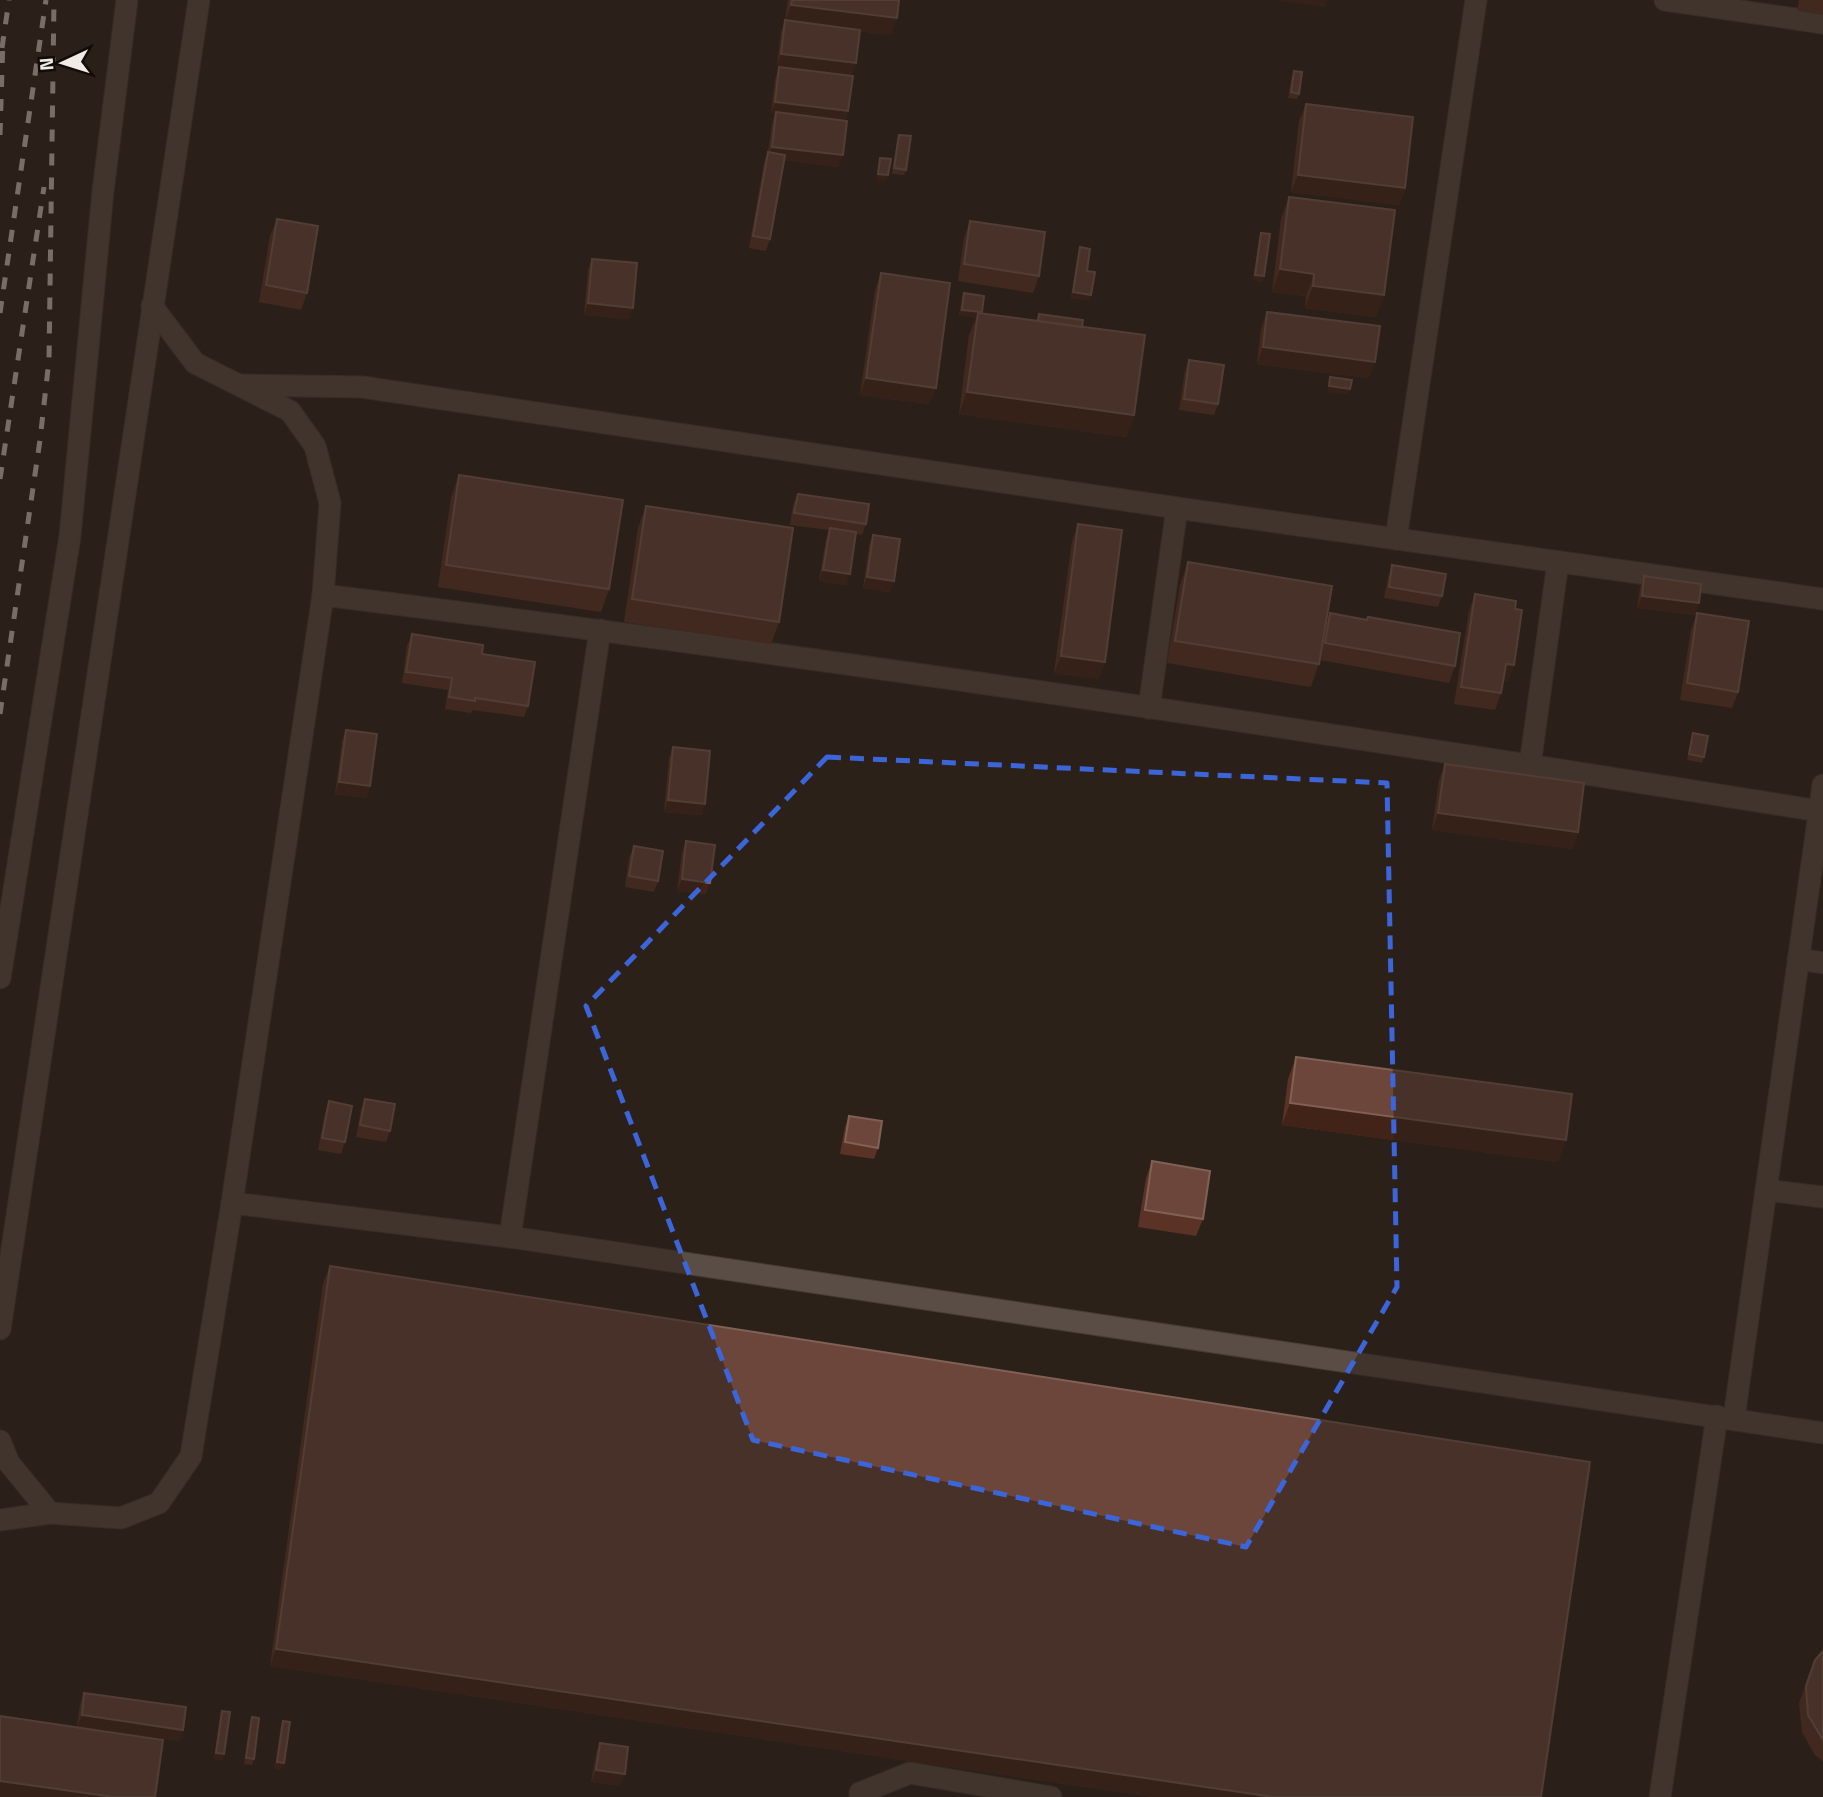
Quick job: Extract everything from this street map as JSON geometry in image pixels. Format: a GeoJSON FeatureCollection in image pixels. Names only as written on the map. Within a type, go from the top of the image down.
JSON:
{"type":"FeatureCollection","features":[{"type":"Feature","properties":{"kind":"lane"},"geometry":{"type":"LineString","coordinates":[[0,978],[70,536],[103,191],[127,0]]}},
{"type":"Feature","properties":{"kind":"lane"},"geometry":{"type":"LineString","coordinates":[[0,1329],[199,0]]}},
{"type":"Feature","properties":{"kind":"lane"},"geometry":{"type":"LineString","coordinates":[[1396,539],[1476,0]]}},
{"type":"Feature","properties":{"kind":"lane"},"geometry":{"type":"LineString","coordinates":[[1665,0],[1823,23]]}},
{"type":"Feature","properties":{"kind":"lane"},"geometry":{"type":"LineString","coordinates":[[0,1520],[50,1513],[121,1518],[159,1503],[191,1456],[232,1203],[323,595],[330,503],[315,446],[290,411],[195,363],[152,306]]}},
{"type":"Feature","properties":{"kind":"lane"},"geometry":{"type":"LineString","coordinates":[[239,385],[362,387],[1177,508],[1823,599]]}},
{"type":"Feature","properties":{"kind":"lane"},"geometry":{"type":"LineString","coordinates":[[1149,708],[1177,508]]}},
{"type":"Feature","properties":{"kind":"lane"},"geometry":{"type":"LineString","coordinates":[[1530,765],[1558,562]]}},
{"type":"Feature","properties":{"kind":"lane"},"geometry":{"type":"LineString","coordinates":[[323,595],[600,629],[1149,708],[1819,811]]}},
{"type":"Feature","properties":{"kind":"lane"},"geometry":{"type":"LineString","coordinates":[[510,1237],[600,629]]}},
{"type":"Feature","properties":{"kind":"lane"},"geometry":{"type":"LineString","coordinates":[[1660,1797],[1766,1190],[1823,785]]}},
{"type":"Feature","properties":{"kind":"lane"},"geometry":{"type":"LineString","coordinates":[[1798,959],[1823,963]]}},
{"type":"Feature","properties":{"kind":"lane"},"geometry":{"type":"LineString","coordinates":[[1766,1190],[1823,1197]]}},
{"type":"Feature","properties":{"kind":"lane"},"geometry":{"type":"LineString","coordinates":[[232,1203],[510,1237],[1823,1433]]}},
{"type":"Feature","properties":{"kind":"lane"},"geometry":{"type":"LineString","coordinates":[[0,1441],[9,1464],[50,1513]]}},
{"type":"Feature","properties":{"kind":"lane"},"geometry":{"type":"LineString","coordinates":[[859,1797],[860,1793],[909,1773],[1051,1797]]}},
{"type":"Feature","properties":{"kind":"highlighted area"},"geometry":{"type":"Polygon","coordinates":[[[827,757],[1387,783],[1397,1287],[1246,1547],[753,1440],[586,1006],[827,757]]]}},
{"type":"Feature","properties":{"kind":"building"},"geometry":{"type":"Polygon","coordinates":[[[792,0],[899,0],[897,18],[791,5],[792,0]]]}},
{"type":"Feature","properties":{"kind":"building"},"geometry":{"type":"Polygon","coordinates":[[[785,20],[860,30],[856,63],[781,54],[785,20]]]}},
{"type":"Feature","properties":{"kind":"building"},"geometry":{"type":"Polygon","coordinates":[[[779,67],[853,76],[848,111],[775,102],[779,67]]]}},
{"type":"Feature","properties":{"kind":"building"},"geometry":{"type":"Polygon","coordinates":[[[1294,71],[1302,72],[1299,94],[1291,92],[1294,71]]]}},
{"type":"Feature","properties":{"kind":"building"},"geometry":{"type":"Polygon","coordinates":[[[1306,104],[1413,117],[1405,188],[1298,175],[1306,104]]]}},
{"type":"Feature","properties":{"kind":"building"},"geometry":{"type":"Polygon","coordinates":[[[776,112],[847,121],[843,155],[772,147],[776,112]]]}},
{"type":"Feature","properties":{"kind":"building"},"geometry":{"type":"Polygon","coordinates":[[[899,135],[911,136],[906,170],[894,168],[899,135]]]}},
{"type":"Feature","properties":{"kind":"building"},"geometry":{"type":"Polygon","coordinates":[[[768,152],[785,155],[770,239],[753,236],[768,152]]]}},
{"type":"Feature","properties":{"kind":"building"},"geometry":{"type":"Polygon","coordinates":[[[880,158],[891,159],[888,175],[878,174],[880,158]]]}},
{"type":"Feature","properties":{"kind":"building"},"geometry":{"type":"Polygon","coordinates":[[[1289,197],[1395,210],[1384,295],[1313,286],[1314,274],[1280,269],[1289,197]]]}},
{"type":"Feature","properties":{"kind":"building"},"geometry":{"type":"Polygon","coordinates":[[[277,219],[318,226],[307,293],[266,285],[277,219]]]}},
{"type":"Feature","properties":{"kind":"building"},"geometry":{"type":"Polygon","coordinates":[[[970,221],[1045,232],[1039,276],[964,264],[970,221]]]}},
{"type":"Feature","properties":{"kind":"building"},"geometry":{"type":"Polygon","coordinates":[[[1261,233],[1270,234],[1264,276],[1255,275],[1261,233]]]}},
{"type":"Feature","properties":{"kind":"building"},"geometry":{"type":"Polygon","coordinates":[[[1080,247],[1090,249],[1087,271],[1095,272],[1091,295],[1073,292],[1080,247]]]}},
{"type":"Feature","properties":{"kind":"building"},"geometry":{"type":"Polygon","coordinates":[[[592,259],[637,263],[633,308],[588,303],[592,259]]]}},
{"type":"Feature","properties":{"kind":"building"},"geometry":{"type":"Polygon","coordinates":[[[881,273],[950,283],[936,388],[866,378],[881,273]]]}},
{"type":"Feature","properties":{"kind":"building"},"geometry":{"type":"Polygon","coordinates":[[[964,293],[984,296],[982,312],[962,310],[964,293]]]}},
{"type":"Feature","properties":{"kind":"building"},"geometry":{"type":"Polygon","coordinates":[[[1267,312],[1380,326],[1375,362],[1263,347],[1267,312]]]}},
{"type":"Feature","properties":{"kind":"building"},"geometry":{"type":"Polygon","coordinates":[[[978,313],[1145,335],[1134,415],[967,392],[978,313]]]}},
{"type":"Feature","properties":{"kind":"building"},"geometry":{"type":"Polygon","coordinates":[[[1039,314],[1083,320],[1082,327],[1038,321],[1039,314]]]}},
{"type":"Feature","properties":{"kind":"building"},"geometry":{"type":"Polygon","coordinates":[[[1189,360],[1224,365],[1218,404],[1184,399],[1189,360]]]}},
{"type":"Feature","properties":{"kind":"building"},"geometry":{"type":"Polygon","coordinates":[[[1330,377],[1352,380],[1350,389],[1329,386],[1330,377]]]}},
{"type":"Feature","properties":{"kind":"building"},"geometry":{"type":"Polygon","coordinates":[[[459,475],[623,500],[609,589],[446,565],[459,475]]]}},
{"type":"Feature","properties":{"kind":"building"},"geometry":{"type":"Polygon","coordinates":[[[798,494],[869,504],[866,524],[794,513],[798,494]]]}},
{"type":"Feature","properties":{"kind":"building"},"geometry":{"type":"Polygon","coordinates":[[[646,506],[793,528],[779,622],[632,599],[646,506]]]}},
{"type":"Feature","properties":{"kind":"building"},"geometry":{"type":"Polygon","coordinates":[[[1078,524],[1122,530],[1105,662],[1061,656],[1078,524]]]}},
{"type":"Feature","properties":{"kind":"building"},"geometry":{"type":"Polygon","coordinates":[[[830,528],[856,532],[850,574],[823,570],[830,528]]]}},
{"type":"Feature","properties":{"kind":"building"},"geometry":{"type":"Polygon","coordinates":[[[873,535],[900,539],[894,581],[867,577],[873,535]]]}},
{"type":"Feature","properties":{"kind":"building"},"geometry":{"type":"Polygon","coordinates":[[[1188,562],[1332,586],[1319,664],[1175,641],[1188,562]]]}},
{"type":"Feature","properties":{"kind":"building"},"geometry":{"type":"Polygon","coordinates":[[[1392,565],[1446,574],[1442,596],[1389,587],[1392,565]]]}},
{"type":"Feature","properties":{"kind":"building"},"geometry":{"type":"Polygon","coordinates":[[[1644,576],[1701,584],[1699,603],[1642,596],[1644,576]]]}},
{"type":"Feature","properties":{"kind":"building"},"geometry":{"type":"Polygon","coordinates":[[[1475,594],[1516,601],[1515,609],[1522,610],[1514,665],[1506,664],[1501,693],[1461,687],[1475,594]]]}},
{"type":"Feature","properties":{"kind":"building"},"geometry":{"type":"Polygon","coordinates":[[[1330,613],[1460,633],[1455,666],[1325,643],[1330,613]]]}},
{"type":"Feature","properties":{"kind":"building"},"geometry":{"type":"Polygon","coordinates":[[[1697,613],[1749,621],[1738,692],[1687,683],[1697,613]]]}},
{"type":"Feature","properties":{"kind":"building"},"geometry":{"type":"Polygon","coordinates":[[[412,634],[483,645],[482,654],[535,662],[528,706],[449,697],[452,678],[406,672],[412,634]]]}},
{"type":"Feature","properties":{"kind":"building"},"geometry":{"type":"Polygon","coordinates":[[[346,730],[377,734],[370,786],[339,782],[346,730]]]}},
{"type":"Feature","properties":{"kind":"building"},"geometry":{"type":"Polygon","coordinates":[[[1693,733],[1708,736],[1704,757],[1689,754],[1693,733]]]}},
{"type":"Feature","properties":{"kind":"building"},"geometry":{"type":"Polygon","coordinates":[[[673,747],[710,751],[705,804],[668,800],[673,747]]]}},
{"type":"Feature","properties":{"kind":"building"},"geometry":{"type":"Polygon","coordinates":[[[1445,764],[1584,783],[1578,832],[1438,813],[1445,764]]]}},
{"type":"Feature","properties":{"kind":"building"},"geometry":{"type":"Polygon","coordinates":[[[686,841],[715,845],[710,883],[682,879],[686,841]]]}},
{"type":"Feature","properties":{"kind":"building"},"geometry":{"type":"Polygon","coordinates":[[[634,846],[663,851],[658,881],[629,876],[634,846]]]}},
{"type":"Feature","properties":{"kind":"building"},"geometry":{"type":"Polygon","coordinates":[[[1296,1057],[1572,1094],[1566,1140],[1290,1103],[1296,1057]]]}},
{"type":"Feature","properties":{"kind":"building"},"geometry":{"type":"Polygon","coordinates":[[[365,1099],[395,1104],[390,1131],[360,1125],[365,1099]]]}},
{"type":"Feature","properties":{"kind":"building"},"geometry":{"type":"Polygon","coordinates":[[[329,1101],[352,1106],[345,1142],[322,1138],[329,1101]]]}},
{"type":"Feature","properties":{"kind":"building"},"geometry":{"type":"Polygon","coordinates":[[[849,1116],[882,1121],[878,1148],[845,1142],[849,1116]]]}},
{"type":"Feature","properties":{"kind":"building"},"geometry":{"type":"Polygon","coordinates":[[[1152,1161],[1210,1171],[1203,1219],[1145,1210],[1152,1161]]]}},
{"type":"Feature","properties":{"kind":"building"},"geometry":{"type":"Polygon","coordinates":[[[330,1266],[1590,1462],[1541,1797],[1273,1797],[276,1649],[330,1266]]]}},
{"type":"Feature","properties":{"kind":"building"},"geometry":{"type":"Polygon","coordinates":[[[1823,1651],[1823,1740],[1808,1715],[1806,1686],[1815,1660],[1823,1651]]]}},
{"type":"Feature","properties":{"kind":"building"},"geometry":{"type":"Polygon","coordinates":[[[84,1693],[186,1707],[183,1730],[82,1715],[84,1693]]]}},
{"type":"Feature","properties":{"kind":"building"},"geometry":{"type":"Polygon","coordinates":[[[222,1711],[230,1712],[224,1754],[216,1753],[222,1711]]]}},
{"type":"Feature","properties":{"kind":"building"},"geometry":{"type":"Polygon","coordinates":[[[0,1716],[163,1740],[155,1797],[114,1797],[0,1781],[0,1716]]]}},
{"type":"Feature","properties":{"kind":"building"},"geometry":{"type":"Polygon","coordinates":[[[252,1717],[259,1718],[254,1759],[246,1758],[252,1717]]]}},
{"type":"Feature","properties":{"kind":"building"},"geometry":{"type":"Polygon","coordinates":[[[283,1721],[290,1722],[284,1763],[277,1762],[283,1721]]]}},
{"type":"Feature","properties":{"kind":"building"},"geometry":{"type":"Polygon","coordinates":[[[600,1743],[628,1747],[625,1774],[596,1770],[600,1743]]]}},
{"type":"Feature","properties":{"kind":"railway"},"geometry":{"type":"LineString","coordinates":[[2,48],[9,0]]}},
{"type":"Feature","properties":{"kind":"railway"},"geometry":{"type":"LineString","coordinates":[[0,313],[46,0]]}},
{"type":"Feature","properties":{"kind":"railway"},"geometry":{"type":"LineString","coordinates":[[0,714],[49,360],[54,0]]}},
{"type":"Feature","properties":{"kind":"railway"},"geometry":{"type":"LineString","coordinates":[[0,135],[3,38]]}},
{"type":"Feature","properties":{"kind":"railway"},"geometry":{"type":"LineString","coordinates":[[0,479],[44,187]]}}]}
